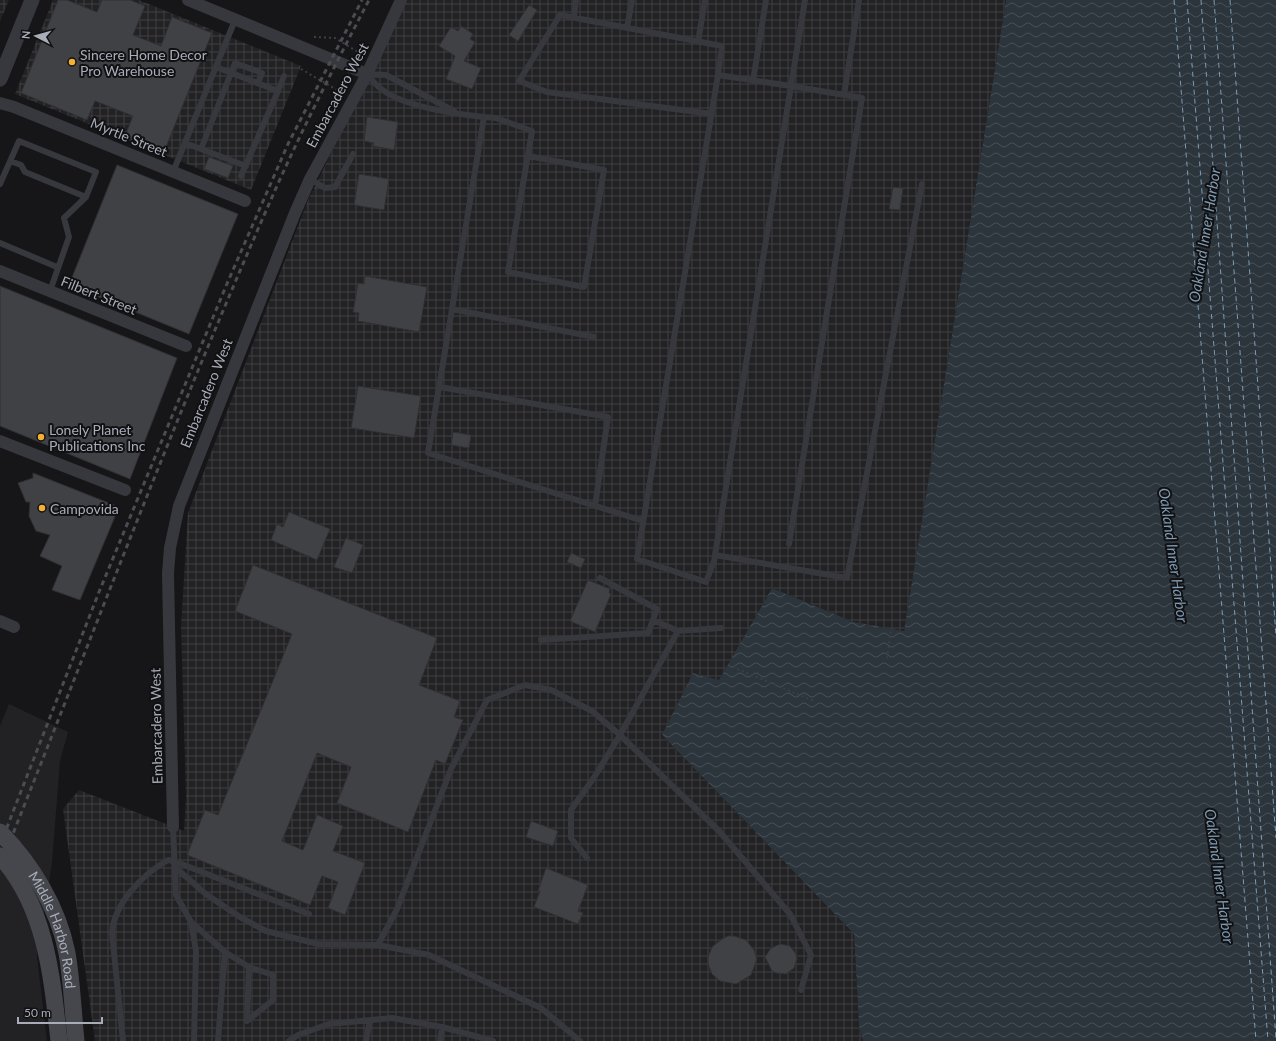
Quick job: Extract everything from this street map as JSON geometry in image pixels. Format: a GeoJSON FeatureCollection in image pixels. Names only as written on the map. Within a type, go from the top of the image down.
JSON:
{"type":"FeatureCollection","features":[{"type":"Feature","properties":{"kind":"main road","name":"Middle Harbor Road"},"geometry":{"type":"LineString","coordinates":[[0,832],[18,850],[34,874],[58,922],[67,953],[76,1041]]}},
{"type":"Feature","properties":{"kind":"main road","name":"Middle Harbor Road"},"geometry":{"type":"LineString","coordinates":[[0,856],[18,881],[40,928],[48,956],[59,1041]]}},
{"type":"Feature","properties":{"kind":"street"},"geometry":{"type":"LineString","coordinates":[[0,79],[32,0]]}},
{"type":"Feature","properties":{"kind":"street"},"geometry":{"type":"LineString","coordinates":[[188,0],[367,74]]}},
{"type":"Feature","properties":{"kind":"street","name":"Embarcadero West"},"geometry":{"type":"LineString","coordinates":[[173,827],[168,573],[174,526],[186,485],[310,179],[367,74],[401,0]]}},
{"type":"Feature","properties":{"kind":"street","name":"Myrtle Street"},"geometry":{"type":"LineString","coordinates":[[0,103],[9,105],[245,201]]}},
{"type":"Feature","properties":{"kind":"street","name":"Filbert Street"},"geometry":{"type":"LineString","coordinates":[[0,271],[186,346]]}},
{"type":"Feature","properties":{"kind":"street"},"geometry":{"type":"LineString","coordinates":[[0,440],[125,490]]}},
{"type":"Feature","properties":{"kind":"street"},"geometry":{"type":"LineString","coordinates":[[0,621],[14,626]]}},
{"type":"Feature","properties":{"kind":"lane"},"geometry":{"type":"LineString","coordinates":[[574,18],[576,0]]}},
{"type":"Feature","properties":{"kind":"lane"},"geometry":{"type":"LineString","coordinates":[[627,28],[632,0]]}},
{"type":"Feature","properties":{"kind":"lane"},"geometry":{"type":"LineString","coordinates":[[698,42],[705,0]]}},
{"type":"Feature","properties":{"kind":"lane"},"geometry":{"type":"LineString","coordinates":[[753,81],[766,0]]}},
{"type":"Feature","properties":{"kind":"lane"},"geometry":{"type":"LineString","coordinates":[[712,114],[547,92],[519,81],[560,15],[722,46],[712,114],[637,559],[706,582],[715,555],[805,0]]}},
{"type":"Feature","properties":{"kind":"lane"},"geometry":{"type":"LineString","coordinates":[[844,95],[859,0]]}},
{"type":"Feature","properties":{"kind":"lane"},"geometry":{"type":"LineString","coordinates":[[173,172],[235,20]]}},
{"type":"Feature","properties":{"kind":"lane"},"geometry":{"type":"LineString","coordinates":[[201,149],[235,63],[262,73],[258,83]]}},
{"type":"Feature","properties":{"kind":"lane"},"geometry":{"type":"LineString","coordinates":[[216,67],[278,91]]}},
{"type":"Feature","properties":{"kind":"lane"},"geometry":{"type":"LineString","coordinates":[[367,74],[380,89],[412,104],[458,114],[496,118],[532,131],[508,272],[584,287],[604,170],[528,156]]}},
{"type":"Feature","properties":{"kind":"lane"},"geometry":{"type":"LineString","coordinates":[[367,74],[386,75],[458,114]]}},
{"type":"Feature","properties":{"kind":"lane"},"geometry":{"type":"LineString","coordinates":[[718,75],[862,98],[789,544]]}},
{"type":"Feature","properties":{"kind":"lane"},"geometry":{"type":"LineString","coordinates":[[241,176],[284,76]]}},
{"type":"Feature","properties":{"kind":"lane"},"geometry":{"type":"LineString","coordinates":[[484,117],[428,453],[643,521]]}},
{"type":"Feature","properties":{"kind":"lane"},"geometry":{"type":"LineString","coordinates":[[0,184],[19,141],[96,172],[86,197],[64,218],[68,237],[50,291]]}},
{"type":"Feature","properties":{"kind":"lane"},"geometry":{"type":"LineString","coordinates":[[185,142],[246,166]]}},
{"type":"Feature","properties":{"kind":"lane"},"geometry":{"type":"LineString","coordinates":[[310,179],[325,188],[335,187],[353,154]]}},
{"type":"Feature","properties":{"kind":"lane"},"geometry":{"type":"LineString","coordinates":[[10,161],[21,166],[25,172],[86,197]]}},
{"type":"Feature","properties":{"kind":"lane"},"geometry":{"type":"LineString","coordinates":[[715,555],[847,578],[922,184]]}},
{"type":"Feature","properties":{"kind":"lane"},"geometry":{"type":"LineString","coordinates":[[0,243],[58,267]]}},
{"type":"Feature","properties":{"kind":"lane"},"geometry":{"type":"LineString","coordinates":[[452,310],[594,337]]}},
{"type":"Feature","properties":{"kind":"lane"},"geometry":{"type":"LineString","coordinates":[[440,386],[608,417],[595,506]]}},
{"type":"Feature","properties":{"kind":"lane"},"geometry":{"type":"LineString","coordinates":[[541,640],[648,633],[657,609],[600,578]]}},
{"type":"Feature","properties":{"kind":"lane"},"geometry":{"type":"LineString","coordinates":[[653,620],[678,631],[721,628]]}},
{"type":"Feature","properties":{"kind":"lane"},"geometry":{"type":"LineString","coordinates":[[587,858],[571,838],[571,810],[595,776],[620,735],[678,631]]}},
{"type":"Feature","properties":{"kind":"lane"},"geometry":{"type":"LineString","coordinates":[[378,945],[397,909],[451,769],[487,700],[525,685],[552,690],[592,711],[620,735],[719,831],[790,914],[811,956],[801,990]]}},
{"type":"Feature","properties":{"kind":"lane"},"geometry":{"type":"LineString","coordinates":[[173,827],[176,895],[190,922],[196,951],[194,1041]]}},
{"type":"Feature","properties":{"kind":"lane"},"geometry":{"type":"LineString","coordinates":[[123,1041],[112,932],[113,921],[118,910],[144,877],[168,860],[207,895],[240,918],[266,931],[318,944],[378,945],[429,954],[541,1008],[580,1041]]}},
{"type":"Feature","properties":{"kind":"lane"},"geometry":{"type":"LineString","coordinates":[[175,865],[309,914]]}},
{"type":"Feature","properties":{"kind":"lane"},"geometry":{"type":"LineString","coordinates":[[190,922],[225,952],[249,966],[273,975],[273,1000],[247,1021],[249,966]]}},
{"type":"Feature","properties":{"kind":"lane"},"geometry":{"type":"LineString","coordinates":[[218,1041],[225,952]]}},
{"type":"Feature","properties":{"kind":"lane"},"geometry":{"type":"LineString","coordinates":[[292,1040],[298,1035],[329,1024],[392,1018],[442,1027],[493,1041]]}},
{"type":"Feature","properties":{"kind":"lane"},"geometry":{"type":"LineString","coordinates":[[366,1041],[370,1020]]}},
{"type":"Feature","properties":{"kind":"lane"},"geometry":{"type":"LineString","coordinates":[[440,1041],[442,1027]]}},
{"type":"Feature","properties":{"kind":"path"},"geometry":{"type":"LineString","coordinates":[[314,37],[335,38],[358,52]]}},
{"type":"Feature","properties":{"kind":"path"},"geometry":{"type":"LineString","coordinates":[[300,69],[339,91]]}},
{"type":"Feature","properties":{"kind":"path"},"geometry":{"type":"LineString","coordinates":[[887,658],[891,630]]}},
{"type":"Feature","properties":{"kind":"path"},"geometry":{"type":"LineString","coordinates":[[728,666],[814,701]]}},
{"type":"Feature","properties":{"kind":"shaded area"},"geometry":{"type":"Polygon","coordinates":[[[0,0],[9,0],[0,21],[0,0]]]}},
{"type":"Feature","properties":{"kind":"shaded area","name":"Sincere Home Decor Pro Warehouse"},"geometry":{"type":"Polygon","coordinates":[[[53,0],[139,0],[301,66],[251,190],[15,94],[53,0]]]}},
{"type":"Feature","properties":{"kind":"shaded area"},"geometry":{"type":"Polygon","coordinates":[[[406,0],[1006,0],[904,632],[854,622],[772,588],[719,681],[662,735],[854,934],[859,1026],[863,1041],[95,1041],[63,809],[79,790],[184,831],[186,797],[181,626],[188,513],[308,200],[406,0]]]}},
{"type":"Feature","properties":{"kind":"shaded area"},"geometry":{"type":"Polygon","coordinates":[[[9,704],[68,732],[60,761],[52,863],[37,956],[47,1041],[0,1041],[0,726],[9,704]]]}},
{"type":"Feature","properties":{"kind":"water","name":"Oakland Inner Harbor"},"geometry":{"type":"Polygon","coordinates":[[[1006,0],[1276,0],[1276,1041],[863,1041],[859,1026],[854,934],[662,735],[693,673],[719,680],[772,588],[854,622],[904,631],[1006,0]]]}},
{"type":"Feature","properties":{"kind":"building"},"geometry":{"type":"Polygon","coordinates":[[[58,0],[67,0],[97,12],[102,0],[130,0],[145,6],[133,35],[161,46],[172,17],[212,33],[164,152],[125,136],[133,116],[95,101],[87,120],[21,93],[58,0]]]}},
{"type":"Feature","properties":{"kind":"building"},"geometry":{"type":"Polygon","coordinates":[[[529,5],[537,10],[518,41],[509,35],[529,5]]]}},
{"type":"Feature","properties":{"kind":"building"},"geometry":{"type":"Polygon","coordinates":[[[461,26],[473,34],[470,39],[475,42],[464,61],[481,68],[472,89],[446,79],[455,56],[439,46],[451,27],[458,31],[461,26]]]}},
{"type":"Feature","properties":{"kind":"building"},"geometry":{"type":"Polygon","coordinates":[[[367,117],[398,122],[394,150],[373,146],[374,143],[364,141],[367,117]]]}},
{"type":"Feature","properties":{"kind":"building"},"geometry":{"type":"Polygon","coordinates":[[[209,157],[233,166],[228,178],[204,169],[209,157]]]}},
{"type":"Feature","properties":{"kind":"building"},"geometry":{"type":"Polygon","coordinates":[[[117,165],[238,214],[189,334],[69,285],[117,165]]]}},
{"type":"Feature","properties":{"kind":"building"},"geometry":{"type":"Polygon","coordinates":[[[359,174],[389,179],[384,210],[354,205],[359,174]]]}},
{"type":"Feature","properties":{"kind":"building"},"geometry":{"type":"Polygon","coordinates":[[[893,187],[903,188],[900,210],[889,209],[893,187]]]}},
{"type":"Feature","properties":{"kind":"building"},"geometry":{"type":"Polygon","coordinates":[[[365,276],[427,287],[419,332],[358,321],[359,313],[353,312],[358,283],[364,284],[365,276]]]}},
{"type":"Feature","properties":{"kind":"building"},"geometry":{"type":"Polygon","coordinates":[[[0,286],[177,358],[130,479],[0,426],[0,286]]]}},
{"type":"Feature","properties":{"kind":"building"},"geometry":{"type":"Polygon","coordinates":[[[358,386],[421,396],[414,438],[351,428],[358,386]]]}},
{"type":"Feature","properties":{"kind":"building"},"geometry":{"type":"Polygon","coordinates":[[[453,432],[471,435],[469,448],[451,445],[453,432]]]}},
{"type":"Feature","properties":{"kind":"building"},"geometry":{"type":"Polygon","coordinates":[[[33,473],[119,507],[80,600],[52,590],[62,566],[40,556],[50,535],[36,531],[29,516],[30,502],[26,502],[18,483],[33,478],[33,473]]]}},
{"type":"Feature","properties":{"kind":"building"},"geometry":{"type":"Polygon","coordinates":[[[289,512],[330,529],[317,560],[271,540],[277,524],[283,527],[289,512]]]}},
{"type":"Feature","properties":{"kind":"building"},"geometry":{"type":"Polygon","coordinates":[[[346,538],[363,545],[352,573],[334,567],[346,538]]]}},
{"type":"Feature","properties":{"kind":"building"},"geometry":{"type":"Polygon","coordinates":[[[571,553],[585,559],[581,568],[567,562],[571,553]]]}},
{"type":"Feature","properties":{"kind":"building"},"geometry":{"type":"Polygon","coordinates":[[[253,565],[437,638],[419,685],[460,701],[454,717],[463,720],[445,764],[436,760],[408,832],[337,803],[351,767],[317,753],[282,841],[303,850],[317,815],[343,826],[333,851],[365,863],[345,915],[328,908],[338,882],[322,876],[310,905],[187,855],[205,810],[218,815],[292,634],[235,611],[253,565]]]}},
{"type":"Feature","properties":{"kind":"building"},"geometry":{"type":"Polygon","coordinates":[[[588,580],[610,589],[609,593],[611,594],[595,632],[570,621],[588,580]]]}},
{"type":"Feature","properties":{"kind":"building"},"geometry":{"type":"Polygon","coordinates":[[[531,821],[558,831],[553,846],[526,837],[531,821]]]}},
{"type":"Feature","properties":{"kind":"building"},"geometry":{"type":"Polygon","coordinates":[[[546,868],[588,885],[578,911],[583,913],[578,924],[534,907],[546,868]]]}},
{"type":"Feature","properties":{"kind":"building"},"geometry":{"type":"Polygon","coordinates":[[[728,936],[734,936],[746,940],[754,950],[757,959],[751,975],[736,984],[720,981],[712,974],[708,964],[708,957],[712,947],[728,936]]]}},
{"type":"Feature","properties":{"kind":"building"},"geometry":{"type":"Polygon","coordinates":[[[780,944],[790,946],[796,954],[797,959],[794,968],[786,974],[772,971],[765,957],[771,948],[780,944]]]}},
{"type":"Feature","properties":{"kind":"ferry route"},"geometry":{"type":"LineString","coordinates":[[1174,0],[1256,1041]]}},
{"type":"Feature","properties":{"kind":"ferry route"},"geometry":{"type":"LineString","coordinates":[[1187,0],[1268,1041]]}},
{"type":"Feature","properties":{"kind":"ferry route"},"geometry":{"type":"LineString","coordinates":[[1201,0],[1276,1039]]}},
{"type":"Feature","properties":{"kind":"ferry route"},"geometry":{"type":"LineString","coordinates":[[1214,0],[1276,838]]}},
{"type":"Feature","properties":{"kind":"ferry route"},"geometry":{"type":"LineString","coordinates":[[1230,0],[1276,636]]}},
{"type":"Feature","properties":{"kind":"railway"},"geometry":{"type":"LineString","coordinates":[[0,845],[99,592],[226,286],[288,144],[362,0]]}},
{"type":"Feature","properties":{"kind":"railway"},"geometry":{"type":"LineString","coordinates":[[0,866],[199,368],[292,152],[369,0]]}},
{"type":"Feature","properties":{"kind":"place","name":"Sincere Home Decor Pro Warehouse"},"geometry":{"type":"Point","coordinates":[72,62]}},
{"type":"Feature","properties":{"kind":"place","name":"Lonely Planet Publications Inc"},"geometry":{"type":"Point","coordinates":[41,437]}},
{"type":"Feature","properties":{"kind":"place","name":"Campovida"},"geometry":{"type":"Point","coordinates":[42,508]}}]}
